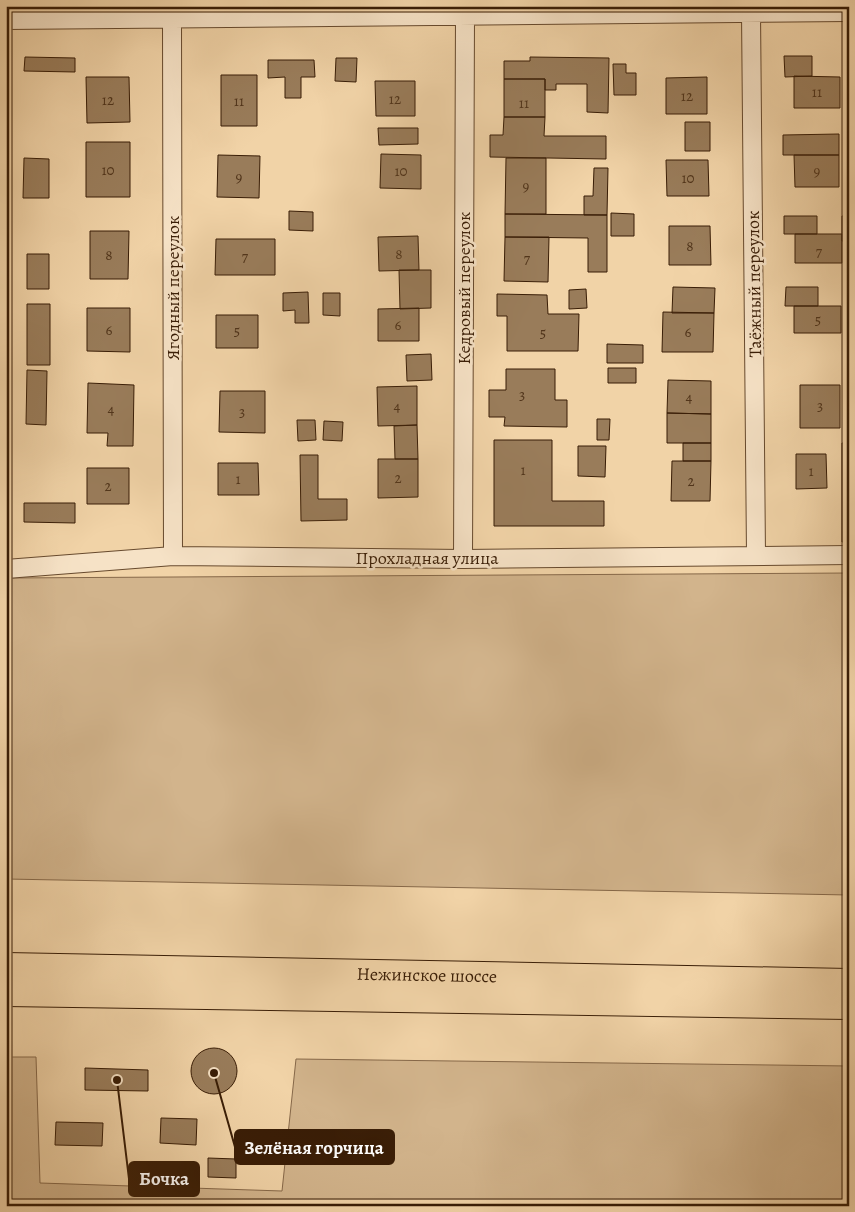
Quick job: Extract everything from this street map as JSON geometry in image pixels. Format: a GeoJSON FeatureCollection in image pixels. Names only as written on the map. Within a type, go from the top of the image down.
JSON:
{"type":"FeatureCollection","features":[{"type":"Feature","properties":{"kind":"main road","name":"Нежинское шоссе"},"geometry":{"type":"LineString","coordinates":[[6,967],[849,983]]}},
{"type":"Feature","properties":{"kind":"main road","name":"Нежинское шоссе"},"geometry":{"type":"LineString","coordinates":[[6,992],[849,1004]]}},
{"type":"Feature","properties":{"kind":"street"},"geometry":{"type":"LineString","coordinates":[[6,20],[172,20],[849,12]]}},
{"type":"Feature","properties":{"kind":"street","name":"Таёжный переулок"},"geometry":{"type":"LineString","coordinates":[[751,13],[756,555]]}},
{"type":"Feature","properties":{"kind":"street","name":"Кедровый переулок"},"geometry":{"type":"LineString","coordinates":[[463,559],[465,16]]}},
{"type":"Feature","properties":{"kind":"street","name":"Ягодный переулок"},"geometry":{"type":"LineString","coordinates":[[172,20],[173,556]]}},
{"type":"Feature","properties":{"kind":"street","name":"Прохладная улица"},"geometry":{"type":"LineString","coordinates":[[6,569],[173,556],[463,559],[849,555]]}},
{"type":"Feature","properties":{"kind":"shaded area"},"geometry":{"type":"Polygon","coordinates":[[[849,573],[849,895],[6,879],[6,578],[849,573]]]}},
{"type":"Feature","properties":{"kind":"shaded area"},"geometry":{"type":"Polygon","coordinates":[[[6,1057],[36,1057],[40,1183],[282,1191],[296,1059],[849,1066],[849,1206],[6,1206],[6,1057]]]}},
{"type":"Feature","properties":{"kind":"building"},"geometry":{"type":"Polygon","coordinates":[[[784,56],[812,56],[812,76],[785,77],[784,56]]]}},
{"type":"Feature","properties":{"kind":"building"},"geometry":{"type":"Polygon","coordinates":[[[25,57],[75,58],[75,72],[24,71],[25,57]]]}},
{"type":"Feature","properties":{"kind":"building"},"geometry":{"type":"Polygon","coordinates":[[[530,57],[609,58],[608,113],[587,112],[587,84],[556,84],[556,90],[545,90],[545,79],[504,79],[504,61],[530,61],[530,57]]]}},
{"type":"Feature","properties":{"kind":"building"},"geometry":{"type":"Polygon","coordinates":[[[336,58],[357,58],[356,82],[335,81],[336,58]]]}},
{"type":"Feature","properties":{"kind":"building"},"geometry":{"type":"Polygon","coordinates":[[[268,60],[314,60],[315,77],[301,77],[301,98],[285,98],[285,77],[268,78],[268,60]]]}},
{"type":"Feature","properties":{"kind":"building"},"geometry":{"type":"Polygon","coordinates":[[[613,64],[626,64],[626,73],[636,73],[636,95],[614,95],[613,64]]]}},
{"type":"Feature","properties":{"kind":"building"},"geometry":{"type":"Polygon","coordinates":[[[221,75],[257,75],[257,126],[221,126],[221,75]]]}},
{"type":"Feature","properties":{"kind":"building"},"geometry":{"type":"Polygon","coordinates":[[[794,76],[840,77],[840,108],[794,108],[794,76]]]}},
{"type":"Feature","properties":{"kind":"building"},"geometry":{"type":"Polygon","coordinates":[[[86,77],[129,77],[130,122],[87,123],[86,77]]]}},
{"type":"Feature","properties":{"kind":"building"},"geometry":{"type":"Polygon","coordinates":[[[707,77],[707,114],[666,114],[666,78],[707,77]]]}},
{"type":"Feature","properties":{"kind":"building"},"geometry":{"type":"Polygon","coordinates":[[[504,79],[545,79],[545,117],[504,117],[504,79]]]}},
{"type":"Feature","properties":{"kind":"building"},"geometry":{"type":"Polygon","coordinates":[[[375,81],[415,81],[415,116],[376,116],[375,81]]]}},
{"type":"Feature","properties":{"kind":"building"},"geometry":{"type":"Polygon","coordinates":[[[504,117],[545,117],[544,136],[606,136],[606,159],[490,157],[490,135],[503,135],[504,117]]]}},
{"type":"Feature","properties":{"kind":"building"},"geometry":{"type":"Polygon","coordinates":[[[685,122],[710,122],[710,151],[685,151],[685,122]]]}},
{"type":"Feature","properties":{"kind":"building"},"geometry":{"type":"Polygon","coordinates":[[[378,128],[418,128],[418,144],[379,145],[378,128]]]}},
{"type":"Feature","properties":{"kind":"building"},"geometry":{"type":"Polygon","coordinates":[[[839,134],[839,155],[783,155],[783,135],[839,134]]]}},
{"type":"Feature","properties":{"kind":"building"},"geometry":{"type":"Polygon","coordinates":[[[86,142],[130,142],[130,197],[86,197],[86,142]]]}},
{"type":"Feature","properties":{"kind":"building"},"geometry":{"type":"Polygon","coordinates":[[[381,154],[421,155],[421,189],[380,188],[381,154]]]}},
{"type":"Feature","properties":{"kind":"building"},"geometry":{"type":"Polygon","coordinates":[[[218,155],[260,156],[259,198],[217,197],[218,155]]]}},
{"type":"Feature","properties":{"kind":"building"},"geometry":{"type":"Polygon","coordinates":[[[794,155],[839,155],[839,187],[795,187],[794,155]]]}},
{"type":"Feature","properties":{"kind":"building"},"geometry":{"type":"Polygon","coordinates":[[[24,158],[49,159],[49,198],[23,198],[24,158]]]}},
{"type":"Feature","properties":{"kind":"building"},"geometry":{"type":"Polygon","coordinates":[[[506,158],[546,158],[546,214],[505,214],[506,158]]]}},
{"type":"Feature","properties":{"kind":"building"},"geometry":{"type":"Polygon","coordinates":[[[666,160],[708,160],[709,196],[667,196],[666,160]]]}},
{"type":"Feature","properties":{"kind":"building"},"geometry":{"type":"Polygon","coordinates":[[[594,168],[608,168],[607,215],[584,215],[584,196],[593,196],[594,168]]]}},
{"type":"Feature","properties":{"kind":"building"},"geometry":{"type":"Polygon","coordinates":[[[289,211],[313,212],[313,231],[289,230],[289,211]]]}},
{"type":"Feature","properties":{"kind":"building"},"geometry":{"type":"Polygon","coordinates":[[[611,213],[634,214],[634,236],[611,236],[611,213]]]}},
{"type":"Feature","properties":{"kind":"building"},"geometry":{"type":"Polygon","coordinates":[[[505,214],[607,215],[607,272],[588,272],[588,238],[505,237],[505,214]]]}},
{"type":"Feature","properties":{"kind":"building"},"geometry":{"type":"Polygon","coordinates":[[[784,216],[817,216],[817,234],[784,234],[784,216]]]}},
{"type":"Feature","properties":{"kind":"building"},"geometry":{"type":"Polygon","coordinates":[[[842,216],[849,216],[849,241],[842,241],[842,216]]]}},
{"type":"Feature","properties":{"kind":"building"},"geometry":{"type":"Polygon","coordinates":[[[669,226],[710,226],[711,265],[669,265],[669,226]]]}},
{"type":"Feature","properties":{"kind":"building"},"geometry":{"type":"Polygon","coordinates":[[[90,231],[129,231],[128,279],[90,279],[90,231]]]}},
{"type":"Feature","properties":{"kind":"building"},"geometry":{"type":"Polygon","coordinates":[[[795,234],[842,234],[842,263],[795,263],[795,234]]]}},
{"type":"Feature","properties":{"kind":"building"},"geometry":{"type":"Polygon","coordinates":[[[418,236],[419,270],[379,271],[378,237],[418,236]]]}},
{"type":"Feature","properties":{"kind":"building"},"geometry":{"type":"Polygon","coordinates":[[[505,237],[549,237],[548,282],[504,281],[505,237]]]}},
{"type":"Feature","properties":{"kind":"building"},"geometry":{"type":"Polygon","coordinates":[[[216,239],[275,239],[275,275],[215,275],[216,239]]]}},
{"type":"Feature","properties":{"kind":"building"},"geometry":{"type":"Polygon","coordinates":[[[27,254],[49,254],[49,289],[27,289],[27,254]]]}},
{"type":"Feature","properties":{"kind":"building"},"geometry":{"type":"Polygon","coordinates":[[[399,270],[431,270],[431,308],[400,309],[399,270]]]}},
{"type":"Feature","properties":{"kind":"building"},"geometry":{"type":"Polygon","coordinates":[[[673,287],[715,288],[714,313],[672,313],[673,287]]]}},
{"type":"Feature","properties":{"kind":"building"},"geometry":{"type":"Polygon","coordinates":[[[786,287],[818,287],[818,306],[785,306],[786,287]]]}},
{"type":"Feature","properties":{"kind":"building"},"geometry":{"type":"Polygon","coordinates":[[[586,289],[587,308],[569,309],[569,290],[586,289]]]}},
{"type":"Feature","properties":{"kind":"building"},"geometry":{"type":"Polygon","coordinates":[[[308,292],[309,323],[295,323],[295,310],[283,311],[283,293],[308,292]]]}},
{"type":"Feature","properties":{"kind":"building"},"geometry":{"type":"Polygon","coordinates":[[[323,293],[340,293],[340,316],[323,315],[323,293]]]}},
{"type":"Feature","properties":{"kind":"building"},"geometry":{"type":"Polygon","coordinates":[[[497,294],[547,295],[548,314],[579,314],[578,351],[507,351],[507,316],[497,316],[497,294]]]}},
{"type":"Feature","properties":{"kind":"building"},"geometry":{"type":"Polygon","coordinates":[[[27,304],[50,304],[50,365],[27,365],[27,304]]]}},
{"type":"Feature","properties":{"kind":"building"},"geometry":{"type":"Polygon","coordinates":[[[794,306],[841,306],[841,333],[794,333],[794,306]]]}},
{"type":"Feature","properties":{"kind":"building"},"geometry":{"type":"Polygon","coordinates":[[[87,308],[130,308],[130,352],[87,351],[87,308]]]}},
{"type":"Feature","properties":{"kind":"building"},"geometry":{"type":"Polygon","coordinates":[[[419,308],[419,341],[378,341],[378,309],[419,308]]]}},
{"type":"Feature","properties":{"kind":"building"},"geometry":{"type":"Polygon","coordinates":[[[663,312],[714,313],[713,352],[662,352],[663,312]]]}},
{"type":"Feature","properties":{"kind":"building"},"geometry":{"type":"Polygon","coordinates":[[[216,315],[258,315],[258,348],[216,348],[216,315]]]}},
{"type":"Feature","properties":{"kind":"building"},"geometry":{"type":"Polygon","coordinates":[[[607,344],[643,345],[643,363],[607,363],[607,344]]]}},
{"type":"Feature","properties":{"kind":"building"},"geometry":{"type":"Polygon","coordinates":[[[431,354],[432,380],[407,381],[406,355],[431,354]]]}},
{"type":"Feature","properties":{"kind":"building"},"geometry":{"type":"Polygon","coordinates":[[[608,368],[636,368],[636,383],[608,383],[608,368]]]}},
{"type":"Feature","properties":{"kind":"building"},"geometry":{"type":"Polygon","coordinates":[[[506,369],[555,369],[555,400],[567,400],[567,427],[504,426],[505,417],[489,417],[489,390],[506,390],[506,369]]]}},
{"type":"Feature","properties":{"kind":"building"},"geometry":{"type":"Polygon","coordinates":[[[27,370],[47,371],[46,425],[26,424],[27,370]]]}},
{"type":"Feature","properties":{"kind":"building"},"geometry":{"type":"Polygon","coordinates":[[[668,380],[711,381],[711,414],[667,413],[668,380]]]}},
{"type":"Feature","properties":{"kind":"building"},"geometry":{"type":"Polygon","coordinates":[[[88,383],[134,385],[133,446],[107,446],[108,433],[87,433],[88,383]]]}},
{"type":"Feature","properties":{"kind":"building"},"geometry":{"type":"Polygon","coordinates":[[[800,385],[840,385],[840,428],[800,428],[800,385]]]}},
{"type":"Feature","properties":{"kind":"building"},"geometry":{"type":"Polygon","coordinates":[[[417,386],[417,425],[378,426],[377,387],[417,386]]]}},
{"type":"Feature","properties":{"kind":"building"},"geometry":{"type":"Polygon","coordinates":[[[220,391],[265,391],[265,433],[219,432],[220,391]]]}},
{"type":"Feature","properties":{"kind":"building"},"geometry":{"type":"Polygon","coordinates":[[[667,413],[711,414],[711,443],[667,443],[667,413]]]}},
{"type":"Feature","properties":{"kind":"building"},"geometry":{"type":"Polygon","coordinates":[[[597,419],[610,419],[609,440],[597,440],[597,419]]]}},
{"type":"Feature","properties":{"kind":"building"},"geometry":{"type":"Polygon","coordinates":[[[297,420],[315,420],[316,440],[298,441],[297,420]]]}},
{"type":"Feature","properties":{"kind":"building"},"geometry":{"type":"Polygon","coordinates":[[[324,421],[343,422],[342,441],[323,440],[324,421]]]}},
{"type":"Feature","properties":{"kind":"building"},"geometry":{"type":"Polygon","coordinates":[[[417,425],[418,459],[395,459],[394,426],[417,425]]]}},
{"type":"Feature","properties":{"kind":"building"},"geometry":{"type":"Polygon","coordinates":[[[494,440],[552,440],[552,501],[604,501],[604,526],[494,526],[494,440]]]}},
{"type":"Feature","properties":{"kind":"building"},"geometry":{"type":"Polygon","coordinates":[[[683,443],[711,443],[711,461],[683,461],[683,443]]]}},
{"type":"Feature","properties":{"kind":"building"},"geometry":{"type":"Polygon","coordinates":[[[842,443],[849,443],[849,541],[842,542],[842,443]]]}},
{"type":"Feature","properties":{"kind":"building"},"geometry":{"type":"Polygon","coordinates":[[[578,446],[606,446],[605,477],[578,476],[578,446]]]}},
{"type":"Feature","properties":{"kind":"building"},"geometry":{"type":"Polygon","coordinates":[[[796,454],[826,454],[827,488],[796,489],[796,454]]]}},
{"type":"Feature","properties":{"kind":"building"},"geometry":{"type":"Polygon","coordinates":[[[300,455],[318,455],[318,499],[347,499],[347,520],[301,521],[300,455]]]}},
{"type":"Feature","properties":{"kind":"building"},"geometry":{"type":"Polygon","coordinates":[[[378,459],[418,459],[418,497],[378,498],[378,459]]]}},
{"type":"Feature","properties":{"kind":"building"},"geometry":{"type":"Polygon","coordinates":[[[672,461],[711,461],[710,501],[671,501],[672,461]]]}},
{"type":"Feature","properties":{"kind":"building"},"geometry":{"type":"Polygon","coordinates":[[[218,463],[258,463],[259,495],[218,495],[218,463]]]}},
{"type":"Feature","properties":{"kind":"building"},"geometry":{"type":"Polygon","coordinates":[[[87,468],[129,468],[129,504],[87,504],[87,468]]]}},
{"type":"Feature","properties":{"kind":"building"},"geometry":{"type":"Polygon","coordinates":[[[24,503],[75,503],[75,523],[24,522],[24,503]]]}},
{"type":"Feature","properties":{"kind":"building"},"geometry":{"type":"Polygon","coordinates":[[[214,1048],[227,1052],[233,1058],[237,1071],[233,1084],[227,1090],[214,1094],[201,1090],[195,1084],[191,1071],[195,1058],[201,1052],[214,1048]]]}},
{"type":"Feature","properties":{"kind":"building"},"geometry":{"type":"Polygon","coordinates":[[[85,1068],[148,1070],[148,1091],[85,1090],[85,1068]]]}},
{"type":"Feature","properties":{"kind":"building"},"geometry":{"type":"Polygon","coordinates":[[[161,1118],[197,1119],[196,1145],[160,1143],[161,1118]]]}},
{"type":"Feature","properties":{"kind":"building"},"geometry":{"type":"Polygon","coordinates":[[[56,1122],[103,1123],[102,1146],[55,1145],[56,1122]]]}},
{"type":"Feature","properties":{"kind":"building"},"geometry":{"type":"Polygon","coordinates":[[[208,1158],[236,1159],[236,1178],[208,1177],[208,1158]]]}},
{"type":"Feature","properties":{"kind":"place","name":"Зелёная горчица"},"geometry":{"type":"Point","coordinates":[214,1073]}},
{"type":"Feature","properties":{"kind":"place","name":"Бочка"},"geometry":{"type":"Point","coordinates":[117,1080]}}]}
